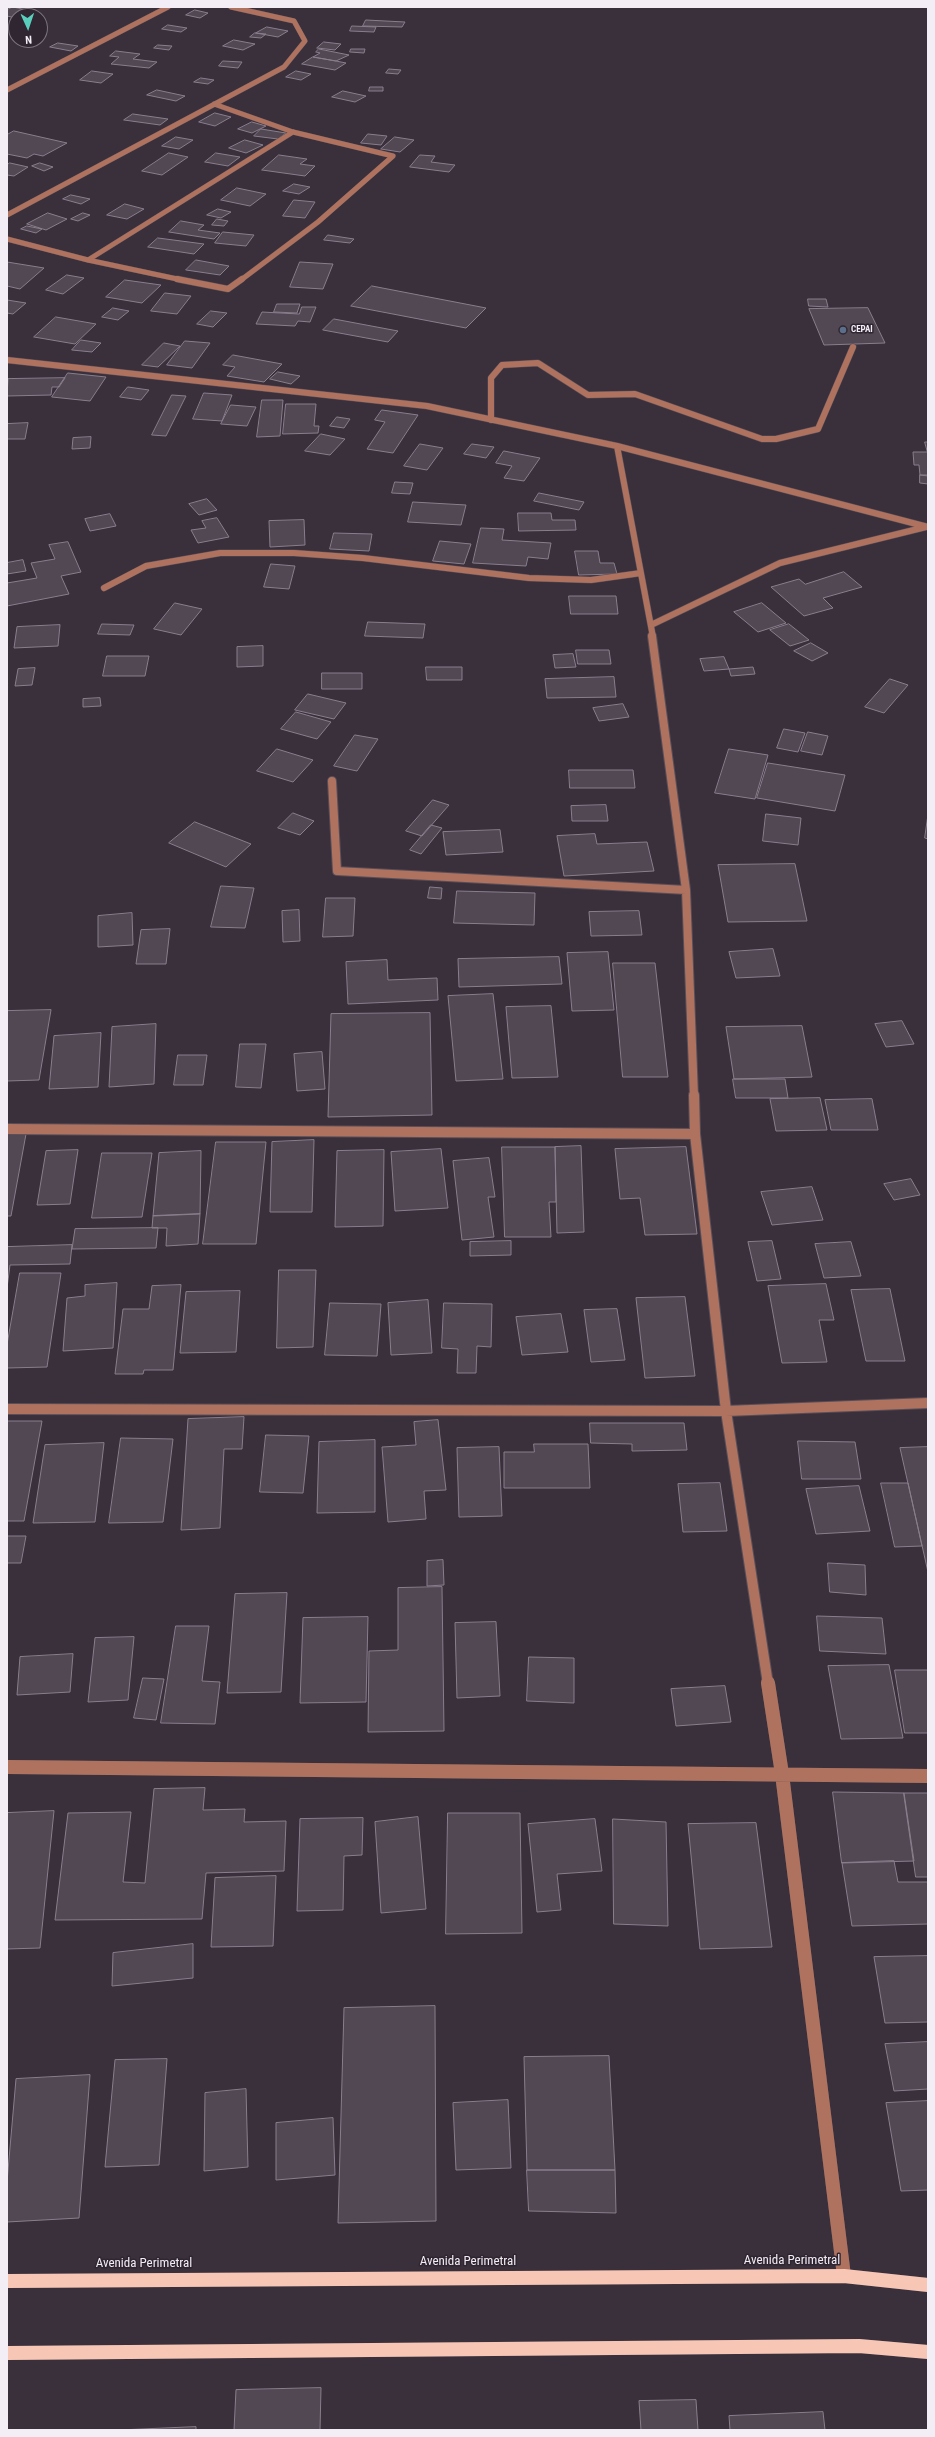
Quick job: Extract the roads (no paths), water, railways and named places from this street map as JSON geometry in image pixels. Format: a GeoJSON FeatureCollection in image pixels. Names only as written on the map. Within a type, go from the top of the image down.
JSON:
{"type":"FeatureCollection","features":[{"type":"Feature","properties":{"kind":"main road","name":"Avenida Perimetral"},"geometry":{"type":"LineString","coordinates":[[7,2281],[844,2276],[928,2285]]}},
{"type":"Feature","properties":{"kind":"main road"},"geometry":{"type":"LineString","coordinates":[[7,2353],[859,2346],[928,2352]]}},
{"type":"Feature","properties":{"kind":"street"},"geometry":{"type":"LineString","coordinates":[[7,90],[168,7]]}},
{"type":"Feature","properties":{"kind":"street"},"geometry":{"type":"LineString","coordinates":[[7,214],[284,67],[305,41],[294,21],[231,7]]}},
{"type":"Feature","properties":{"kind":"street"},"geometry":{"type":"LineString","coordinates":[[7,239],[88,260],[228,289],[318,222],[393,156],[292,132],[214,104]]}},
{"type":"Feature","properties":{"kind":"street"},"geometry":{"type":"LineString","coordinates":[[88,260],[292,132]]}},
{"type":"Feature","properties":{"kind":"street"},"geometry":{"type":"LineString","coordinates":[[491,420],[491,378],[502,365],[538,363],[588,395],[635,394],[762,440],[776,439],[818,429],[853,347]]}},
{"type":"Feature","properties":{"kind":"street"},"geometry":{"type":"LineString","coordinates":[[7,360],[427,406],[617,446],[928,527]]}},
{"type":"Feature","properties":{"kind":"street"},"geometry":{"type":"LineString","coordinates":[[617,446],[651,625],[686,890],[695,1134],[726,1411],[782,1774],[844,2276]]}},
{"type":"Feature","properties":{"kind":"street"},"geometry":{"type":"LineString","coordinates":[[651,625],[780,563],[928,527]]}},
{"type":"Feature","properties":{"kind":"street"},"geometry":{"type":"LineString","coordinates":[[104,588],[146,566],[220,553],[294,553],[363,558],[536,578],[591,580],[641,573]]}},
{"type":"Feature","properties":{"kind":"street"},"geometry":{"type":"LineString","coordinates":[[332,781],[337,872],[686,890]]}},
{"type":"Feature","properties":{"kind":"street"},"geometry":{"type":"LineString","coordinates":[[7,1129],[695,1134]]}},
{"type":"Feature","properties":{"kind":"street"},"geometry":{"type":"LineString","coordinates":[[7,1409],[726,1411],[928,1403]]}},
{"type":"Feature","properties":{"kind":"street"},"geometry":{"type":"LineString","coordinates":[[7,1767],[928,1776]]}},
{"type":"Feature","properties":{"kind":"place","name":"CEPAI"},"geometry":{"type":"Point","coordinates":[843,330]}}]}
